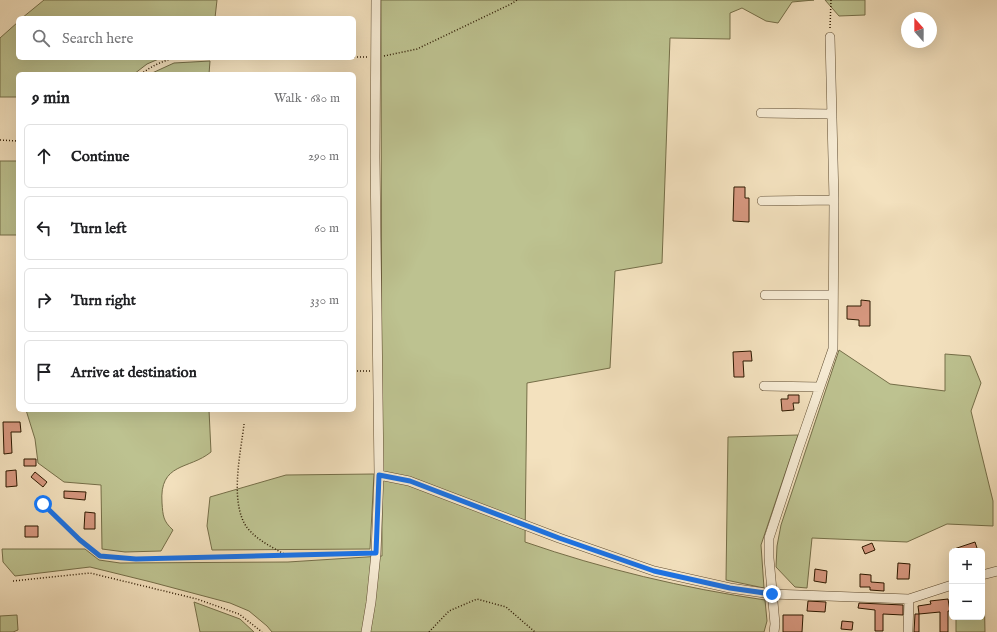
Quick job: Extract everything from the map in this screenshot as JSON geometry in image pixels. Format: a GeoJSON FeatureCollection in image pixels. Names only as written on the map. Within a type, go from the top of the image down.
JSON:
{"type":"FeatureCollection","features":[{"type":"Feature","properties":{"kind":"street"},"geometry":{"type":"LineString","coordinates":[[366,632],[376,553],[379,475],[379,371],[375,157],[376,0]]}},
{"type":"Feature","properties":{"kind":"street"},"geometry":{"type":"LineString","coordinates":[[774,632],[775,624],[769,558],[769,538],[833,349],[834,200],[830,37]]}},
{"type":"Feature","properties":{"kind":"street"},"geometry":{"type":"LineString","coordinates":[[761,114],[832,114]]}},
{"type":"Feature","properties":{"kind":"street"},"geometry":{"type":"LineString","coordinates":[[762,201],[834,200]]}},
{"type":"Feature","properties":{"kind":"street"},"geometry":{"type":"LineString","coordinates":[[765,295],[833,295]]}},
{"type":"Feature","properties":{"kind":"street"},"geometry":{"type":"LineString","coordinates":[[764,386],[820,388]]}},
{"type":"Feature","properties":{"kind":"street"},"geometry":{"type":"LineString","coordinates":[[379,475],[410,481],[559,538],[654,571],[730,588],[772,594],[909,599],[949,586]]}},
{"type":"Feature","properties":{"kind":"street"},"geometry":{"type":"LineString","coordinates":[[985,574],[997,571]]}},
{"type":"Feature","properties":{"kind":"street"},"geometry":{"type":"LineString","coordinates":[[908,632],[909,599]]}},
{"type":"Feature","properties":{"kind":"path"},"geometry":{"type":"LineString","coordinates":[[356,57],[376,57],[417,49],[517,0]]}},
{"type":"Feature","properties":{"kind":"path"},"geometry":{"type":"LineString","coordinates":[[830,37],[831,0]]}},
{"type":"Feature","properties":{"kind":"path"},"geometry":{"type":"LineString","coordinates":[[144,72],[152,66],[170,60]]}},
{"type":"Feature","properties":{"kind":"path"},"geometry":{"type":"LineString","coordinates":[[0,140],[16,141]]}},
{"type":"Feature","properties":{"kind":"path"},"geometry":{"type":"LineString","coordinates":[[356,371],[379,371]]}},
{"type":"Feature","properties":{"kind":"path"},"geometry":{"type":"LineString","coordinates":[[244,424],[238,478],[238,504],[242,517],[248,528],[260,541],[286,555]]}},
{"type":"Feature","properties":{"kind":"path"},"geometry":{"type":"LineString","coordinates":[[43,504],[80,540],[100,556],[136,559],[376,553]]}},
{"type":"Feature","properties":{"kind":"path"},"geometry":{"type":"LineString","coordinates":[[13,581],[90,573],[197,599],[239,614],[262,632]]}},
{"type":"Feature","properties":{"kind":"path"},"geometry":{"type":"LineString","coordinates":[[429,632],[449,611],[477,599],[506,607],[535,632]]}},
{"type":"Feature","properties":{"kind":"green space"},"geometry":{"type":"Polygon","coordinates":[[[44,0],[217,0],[215,16],[24,16],[44,0]]]}},
{"type":"Feature","properties":{"kind":"green space"},"geometry":{"type":"Polygon","coordinates":[[[381,0],[814,0],[792,2],[778,23],[766,21],[742,8],[730,13],[730,39],[670,38],[662,263],[615,271],[610,368],[527,383],[525,542],[584,561],[644,577],[704,590],[765,600],[767,621],[764,632],[272,632],[249,611],[230,603],[151,582],[90,567],[15,576],[3,562],[2,549],[85,549],[99,560],[120,563],[288,562],[382,556],[381,0]]]}},
{"type":"Feature","properties":{"kind":"green space"},"geometry":{"type":"Polygon","coordinates":[[[825,0],[865,0],[865,15],[839,16],[825,0]]]}},
{"type":"Feature","properties":{"kind":"green space"},"geometry":{"type":"Polygon","coordinates":[[[16,24],[16,60],[156,60],[147,64],[137,72],[16,72],[16,97],[0,97],[0,38],[16,24]]]}},
{"type":"Feature","properties":{"kind":"green space"},"geometry":{"type":"Polygon","coordinates":[[[210,61],[209,72],[154,72],[174,63],[210,61]]]}},
{"type":"Feature","properties":{"kind":"green space"},"geometry":{"type":"Polygon","coordinates":[[[0,161],[16,161],[16,235],[0,235],[0,161]]]}},
{"type":"Feature","properties":{"kind":"green space"},"geometry":{"type":"Polygon","coordinates":[[[839,350],[890,384],[945,391],[945,354],[970,356],[981,383],[971,411],[993,501],[993,526],[947,524],[907,542],[812,538],[807,588],[795,587],[776,567],[777,546],[781,525],[839,350]]]}},
{"type":"Feature","properties":{"kind":"green space"},"geometry":{"type":"Polygon","coordinates":[[[27,412],[209,412],[211,452],[202,458],[177,469],[165,480],[162,490],[164,518],[173,530],[161,551],[125,552],[102,549],[101,485],[64,482],[38,463],[35,439],[27,412]]]}},
{"type":"Feature","properties":{"kind":"green space"},"geometry":{"type":"Polygon","coordinates":[[[798,435],[761,545],[764,588],[726,580],[728,437],[798,435]]]}},
{"type":"Feature","properties":{"kind":"green space"},"geometry":{"type":"Polygon","coordinates":[[[374,474],[370,549],[212,550],[207,526],[210,497],[286,475],[374,474]]]}},
{"type":"Feature","properties":{"kind":"green space"},"geometry":{"type":"Polygon","coordinates":[[[194,602],[240,619],[254,632],[200,632],[194,602]]]}},
{"type":"Feature","properties":{"kind":"green space"},"geometry":{"type":"Polygon","coordinates":[[[17,615],[18,630],[13,632],[0,632],[0,616],[17,615]]]}},
{"type":"Feature","properties":{"kind":"green space"},"geometry":{"type":"Polygon","coordinates":[[[956,620],[985,620],[985,632],[956,632],[956,620]]]}},
{"type":"Feature","properties":{"kind":"building"},"geometry":{"type":"Polygon","coordinates":[[[734,187],[745,187],[745,198],[749,198],[749,222],[733,221],[734,187]]]}},
{"type":"Feature","properties":{"kind":"building"},"geometry":{"type":"Polygon","coordinates":[[[861,300],[870,301],[870,326],[859,326],[859,320],[847,319],[847,306],[861,306],[861,300]]]}},
{"type":"Feature","properties":{"kind":"building"},"geometry":{"type":"Polygon","coordinates":[[[751,351],[752,361],[743,361],[744,377],[734,377],[733,352],[751,351]]]}},
{"type":"Feature","properties":{"kind":"building"},"geometry":{"type":"Polygon","coordinates":[[[788,395],[799,395],[799,403],[793,403],[794,410],[782,411],[781,399],[788,399],[788,395]]]}},
{"type":"Feature","properties":{"kind":"building"},"geometry":{"type":"Polygon","coordinates":[[[3,422],[20,422],[21,432],[11,432],[12,453],[4,454],[3,422]]]}},
{"type":"Feature","properties":{"kind":"building"},"geometry":{"type":"Polygon","coordinates":[[[24,459],[36,459],[36,466],[24,466],[24,459]]]}},
{"type":"Feature","properties":{"kind":"building"},"geometry":{"type":"Polygon","coordinates":[[[16,470],[17,486],[6,487],[6,471],[16,470]]]}},
{"type":"Feature","properties":{"kind":"building"},"geometry":{"type":"Polygon","coordinates":[[[35,472],[47,482],[43,487],[31,477],[35,472]]]}},
{"type":"Feature","properties":{"kind":"building"},"geometry":{"type":"Polygon","coordinates":[[[64,491],[86,492],[85,500],[64,498],[64,491]]]}},
{"type":"Feature","properties":{"kind":"building"},"geometry":{"type":"Polygon","coordinates":[[[85,512],[95,513],[95,529],[84,529],[85,512]]]}},
{"type":"Feature","properties":{"kind":"building"},"geometry":{"type":"Polygon","coordinates":[[[25,526],[38,526],[38,537],[25,537],[25,526]]]}},
{"type":"Feature","properties":{"kind":"building"},"geometry":{"type":"Polygon","coordinates":[[[975,542],[977,548],[957,548],[975,542]]]}},
{"type":"Feature","properties":{"kind":"building"},"geometry":{"type":"Polygon","coordinates":[[[872,543],[875,550],[865,554],[862,547],[872,543]]]}},
{"type":"Feature","properties":{"kind":"building"},"geometry":{"type":"Polygon","coordinates":[[[898,563],[910,564],[909,579],[897,579],[898,563]]]}},
{"type":"Feature","properties":{"kind":"building"},"geometry":{"type":"Polygon","coordinates":[[[815,569],[827,571],[826,583],[814,581],[815,569]]]}},
{"type":"Feature","properties":{"kind":"building"},"geometry":{"type":"Polygon","coordinates":[[[860,574],[871,575],[871,582],[884,583],[884,591],[870,590],[870,587],[860,587],[860,574]]]}},
{"type":"Feature","properties":{"kind":"building"},"geometry":{"type":"Polygon","coordinates":[[[948,599],[948,632],[940,632],[940,612],[919,614],[918,606],[931,604],[930,601],[948,599]]]}},
{"type":"Feature","properties":{"kind":"building"},"geometry":{"type":"Polygon","coordinates":[[[808,601],[826,602],[825,612],[807,611],[808,601]]]}},
{"type":"Feature","properties":{"kind":"building"},"geometry":{"type":"Polygon","coordinates":[[[859,603],[903,605],[903,615],[883,614],[883,631],[875,631],[875,610],[858,608],[859,603]]]}},
{"type":"Feature","properties":{"kind":"building"},"geometry":{"type":"Polygon","coordinates":[[[915,614],[919,614],[919,632],[914,632],[915,614]]]}},
{"type":"Feature","properties":{"kind":"building"},"geometry":{"type":"Polygon","coordinates":[[[783,615],[803,615],[802,632],[783,632],[783,615]]]}},
{"type":"Feature","properties":{"kind":"building"},"geometry":{"type":"Polygon","coordinates":[[[842,621],[853,622],[852,630],[841,629],[842,621]]]}},
{"type":"Feature","properties":{"kind":"route"},"geometry":{"type":"LineString","coordinates":[[43,504],[80,540],[100,556],[136,559],[376,553],[379,475],[410,481],[559,538],[654,571],[730,588],[772,594]]}}]}
